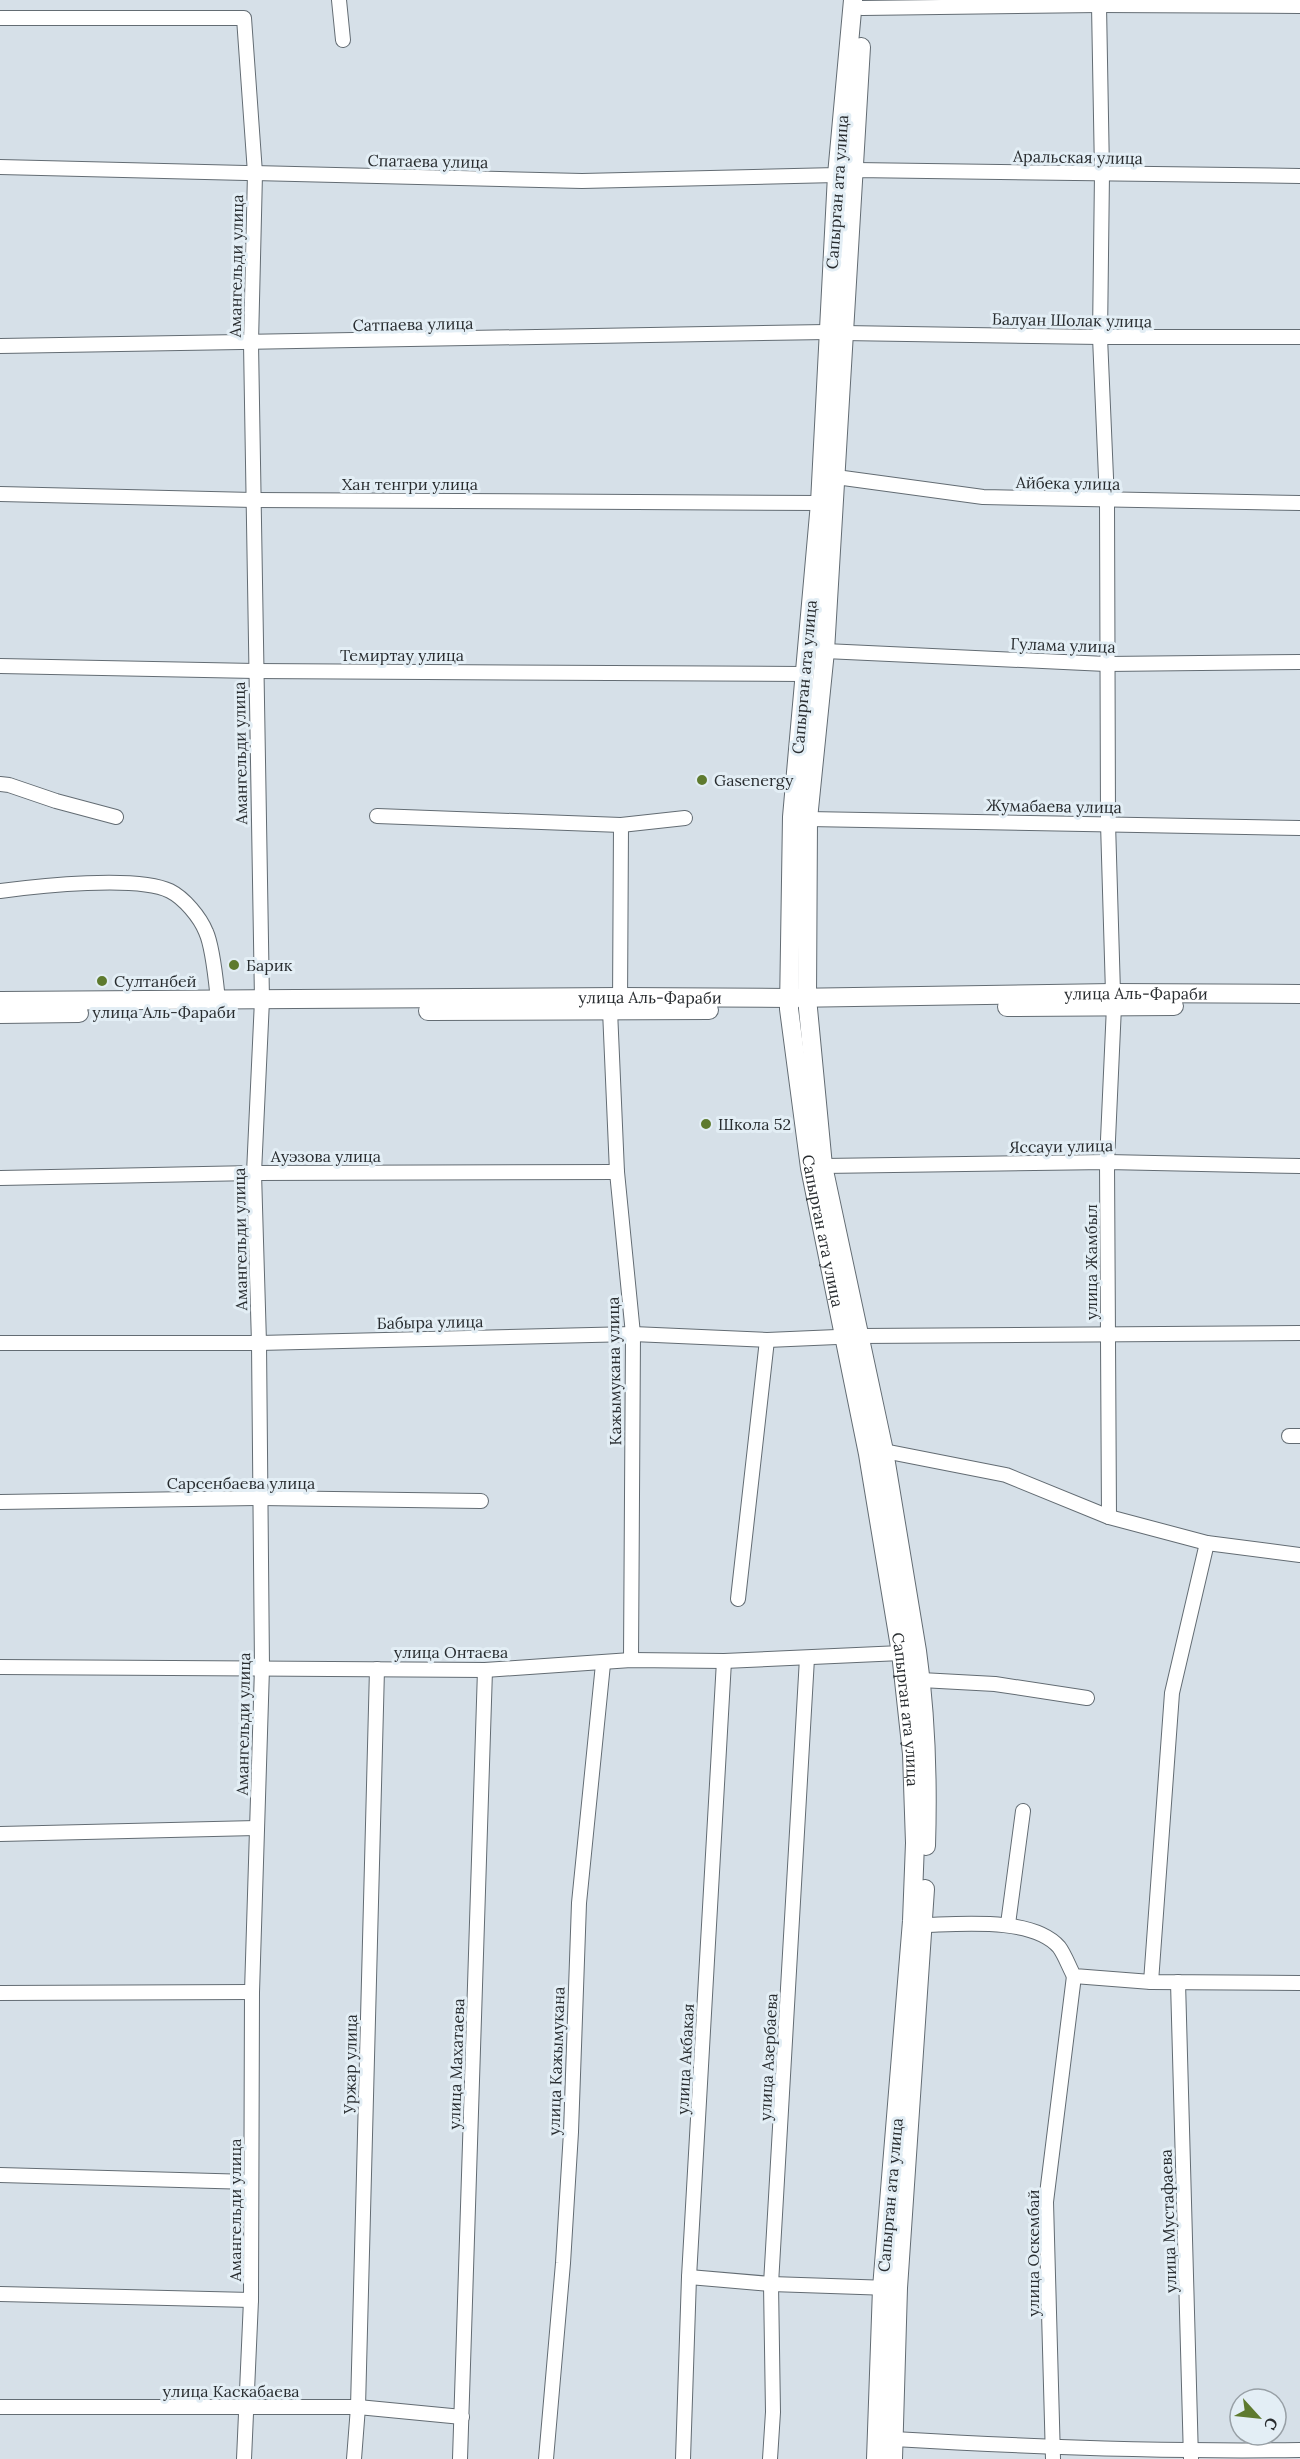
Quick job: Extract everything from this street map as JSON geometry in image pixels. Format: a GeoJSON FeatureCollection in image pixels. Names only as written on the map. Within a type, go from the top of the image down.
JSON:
{"type":"FeatureCollection","features":[{"type":"Feature","properties":{"kind":"main road","name":"Сапырган ата улица"},"geometry":{"type":"LineString","coordinates":[[859,3],[835,333],[792,817],[798,1003],[810,1168],[852,1336],[884,1451],[921,1680],[927,1810],[924,1925],[876,2459]]}},
{"type":"Feature","properties":{"kind":"main road","name":"Сапырган ата улица"},"geometry":{"type":"LineString","coordinates":[[835,333],[836,477],[825,651],[808,819],[798,1003],[901,1653],[912,1755],[914,1854],[912,1922],[890,2288],[893,2459]]}},
{"type":"Feature","properties":{"kind":"main road","name":"улица Аль-Фараби"},"geometry":{"type":"LineString","coordinates":[[0,1014],[262,1006],[617,1006],[1114,1000],[1300,994]]}},
{"type":"Feature","properties":{"kind":"main road","name":"улица Аль-Фараби"},"geometry":{"type":"LineString","coordinates":[[0,1000],[218,1000],[262,1006]]}},
{"type":"Feature","properties":{"kind":"main road","name":"улица Аль-Фараби"},"geometry":{"type":"LineString","coordinates":[[1114,1000],[1300,1006]]}},
{"type":"Feature","properties":{"kind":"street"},"geometry":{"type":"LineString","coordinates":[[339,0],[343,40]]}},
{"type":"Feature","properties":{"kind":"street"},"geometry":{"type":"LineString","coordinates":[[859,3],[1300,6]]}},
{"type":"Feature","properties":{"kind":"street","name":"улица Жамбыл"},"geometry":{"type":"LineString","coordinates":[[1099,5],[1102,173],[1100,337],[1107,501],[1108,824],[1114,1000],[1107,1162],[1109,1517]]}},
{"type":"Feature","properties":{"kind":"street","name":"Амангельди улица"},"geometry":{"type":"LineString","coordinates":[[0,18],[244,18],[255,173],[250,343],[262,1006],[254,1173],[259,1342],[262,1668],[252,1992],[251,2300],[244,2459]]}},
{"type":"Feature","properties":{"kind":"street","name":"Спатаева улица"},"geometry":{"type":"LineString","coordinates":[[0,167],[582,181],[846,173]]}},
{"type":"Feature","properties":{"kind":"street","name":"Аральская улица"},"geometry":{"type":"LineString","coordinates":[[846,173],[1300,176]]}},
{"type":"Feature","properties":{"kind":"street","name":"Балуан Шолак улица"},"geometry":{"type":"LineString","coordinates":[[835,333],[1300,337]]}},
{"type":"Feature","properties":{"kind":"street","name":"Сатпаева улица"},"geometry":{"type":"LineString","coordinates":[[0,346],[835,333]]}},
{"type":"Feature","properties":{"kind":"street","name":"Айбека улица"},"geometry":{"type":"LineString","coordinates":[[836,477],[983,497],[1300,503]]}},
{"type":"Feature","properties":{"kind":"street","name":"Хан тенгри улица"},"geometry":{"type":"LineString","coordinates":[[0,494],[253,500],[820,504]]}},
{"type":"Feature","properties":{"kind":"street","name":"Гулама улица"},"geometry":{"type":"LineString","coordinates":[[825,651],[1106,664],[1300,662]]}},
{"type":"Feature","properties":{"kind":"street","name":"Темиртау улица"},"geometry":{"type":"LineString","coordinates":[[0,666],[803,674]]}},
{"type":"Feature","properties":{"kind":"street"},"geometry":{"type":"LineString","coordinates":[[0,784],[116,817]]}},
{"type":"Feature","properties":{"kind":"street"},"geometry":{"type":"LineString","coordinates":[[377,816],[621,825],[685,818]]}},
{"type":"Feature","properties":{"kind":"street","name":"Жумабаева улица"},"geometry":{"type":"LineString","coordinates":[[808,819],[1300,828]]}},
{"type":"Feature","properties":{"kind":"street","name":"Кажымукана улица"},"geometry":{"type":"LineString","coordinates":[[621,825],[616,1172],[633,1334],[631,1660]]}},
{"type":"Feature","properties":{"kind":"street"},"geometry":{"type":"LineString","coordinates":[[0,891],[54,885],[118,884],[158,886],[172,892],[195,912],[207,933],[218,1000]]}},
{"type":"Feature","properties":{"kind":"street","name":"Яссауи улица"},"geometry":{"type":"LineString","coordinates":[[823,1166],[1107,1162],[1300,1166]]}},
{"type":"Feature","properties":{"kind":"street","name":"Ауэзова улица"},"geometry":{"type":"LineString","coordinates":[[0,1178],[254,1173],[616,1172]]}},
{"type":"Feature","properties":{"kind":"street","name":"Бабыра улица"},"geometry":{"type":"LineString","coordinates":[[0,1343],[259,1342],[633,1334],[767,1340],[852,1336],[1300,1333]]}},
{"type":"Feature","properties":{"kind":"street"},"geometry":{"type":"LineString","coordinates":[[738,1599],[767,1340]]}},
{"type":"Feature","properties":{"kind":"street"},"geometry":{"type":"LineString","coordinates":[[884,1451],[1006,1475],[1109,1517],[1208,1543],[1300,1555]]}},
{"type":"Feature","properties":{"kind":"street","name":"Сарсенбаева улица"},"geometry":{"type":"LineString","coordinates":[[0,1502],[260,1498],[481,1501]]}},
{"type":"Feature","properties":{"kind":"street"},"geometry":{"type":"LineString","coordinates":[[1151,1982],[1172,1693],[1208,1543]]}},
{"type":"Feature","properties":{"kind":"street","name":"улица Онтаева"},"geometry":{"type":"LineString","coordinates":[[0,1667],[485,1670],[603,1664],[631,1660],[724,1661],[901,1653]]}},
{"type":"Feature","properties":{"kind":"street","name":"улица Азербаева"},"geometry":{"type":"LineString","coordinates":[[770,2459],[773,2412],[771,2284],[807,1658]]}},
{"type":"Feature","properties":{"kind":"street","name":"улица Акбакая"},"geometry":{"type":"LineString","coordinates":[[683,2459],[689,2277],[724,1661]]}},
{"type":"Feature","properties":{"kind":"street","name":"улица Кажымукана"},"geometry":{"type":"LineString","coordinates":[[546,2459],[563,2263],[571,2132],[579,1904],[603,1664]]}},
{"type":"Feature","properties":{"kind":"street","name":"Уржар улица"},"geometry":{"type":"LineString","coordinates":[[354,2459],[358,2407],[377,1669]]}},
{"type":"Feature","properties":{"kind":"street","name":"улица Махатаева"},"geometry":{"type":"LineString","coordinates":[[460,2459],[485,1670]]}},
{"type":"Feature","properties":{"kind":"street"},"geometry":{"type":"LineString","coordinates":[[921,1680],[995,1684],[1087,1698]]}},
{"type":"Feature","properties":{"kind":"street"},"geometry":{"type":"LineString","coordinates":[[1008,1924],[1023,1811]]}},
{"type":"Feature","properties":{"kind":"street"},"geometry":{"type":"LineString","coordinates":[[0,1834],[257,1828]]}},
{"type":"Feature","properties":{"kind":"street"},"geometry":{"type":"LineString","coordinates":[[924,1925],[1008,1924],[1036,1933],[1058,1946],[1074,1976],[1151,1982],[1300,1983]]}},
{"type":"Feature","properties":{"kind":"street","name":"улица Оскембай"},"geometry":{"type":"LineString","coordinates":[[1053,2454],[1046,2202],[1074,1976]]}},
{"type":"Feature","properties":{"kind":"street","name":"улица Мустафаева"},"geometry":{"type":"LineString","coordinates":[[1178,1982],[1191,2455]]}},
{"type":"Feature","properties":{"kind":"street"},"geometry":{"type":"LineString","coordinates":[[0,1993],[252,1992]]}},
{"type":"Feature","properties":{"kind":"street"},"geometry":{"type":"LineString","coordinates":[[0,2175],[251,2182]]}},
{"type":"Feature","properties":{"kind":"street"},"geometry":{"type":"LineString","coordinates":[[689,2277],[771,2284],[890,2288]]}},
{"type":"Feature","properties":{"kind":"street"},"geometry":{"type":"LineString","coordinates":[[0,2294],[251,2300]]}},
{"type":"Feature","properties":{"kind":"street","name":"улица Каскабаева"},"geometry":{"type":"LineString","coordinates":[[0,2408],[358,2407],[462,2417]]}},
{"type":"Feature","properties":{"kind":"street"},"geometry":{"type":"LineString","coordinates":[[894,2439],[1053,2454],[1191,2455],[1300,2450]]}},
{"type":"Feature","properties":{"kind":"place","name":"Gasenergy"},"geometry":{"type":"Point","coordinates":[702,780]}},
{"type":"Feature","properties":{"kind":"place","name":"Барик"},"geometry":{"type":"Point","coordinates":[234,965]}},
{"type":"Feature","properties":{"kind":"place","name":"Султанбей"},"geometry":{"type":"Point","coordinates":[102,981]}},
{"type":"Feature","properties":{"kind":"place","name":"Школа 52"},"geometry":{"type":"Point","coordinates":[706,1124]}}]}
